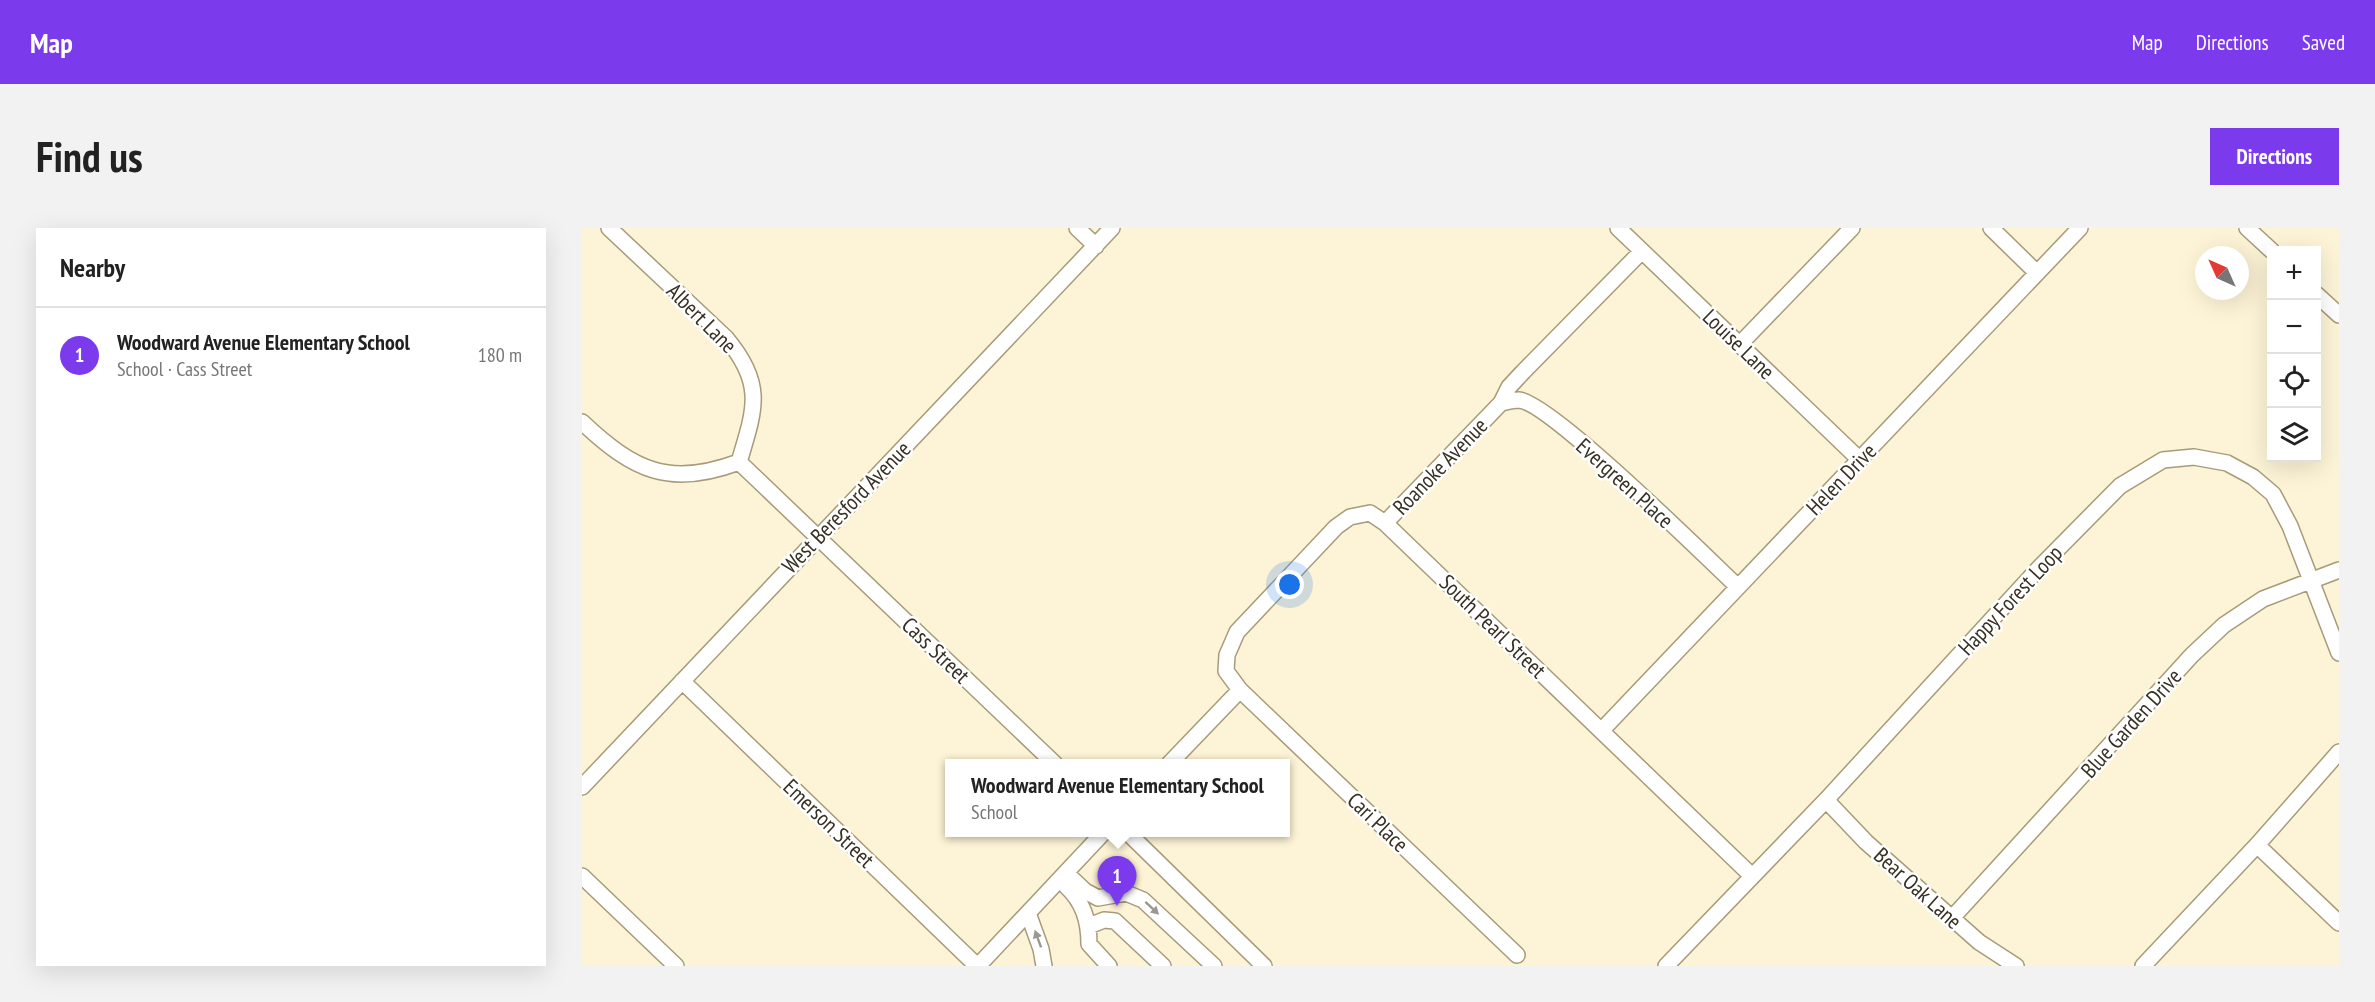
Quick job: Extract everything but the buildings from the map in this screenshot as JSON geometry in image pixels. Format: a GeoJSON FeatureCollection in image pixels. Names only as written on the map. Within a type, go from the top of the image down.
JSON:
{"type":"FeatureCollection","features":[{"type":"Feature","properties":{"kind":"street","name":"Albert Lane"},"geometry":{"type":"LineString","coordinates":[[609,228],[742,357],[749,372],[755,409],[739,462]]}},
{"type":"Feature","properties":{"kind":"street"},"geometry":{"type":"LineString","coordinates":[[1077,228],[1096,246]]}},
{"type":"Feature","properties":{"kind":"street","name":"West Beresford Avenue"},"geometry":{"type":"LineString","coordinates":[[582,787],[1112,228]]}},
{"type":"Feature","properties":{"kind":"street"},"geometry":{"type":"LineString","coordinates":[[1740,344],[1852,228]]}},
{"type":"Feature","properties":{"kind":"street"},"geometry":{"type":"LineString","coordinates":[[1991,228],[2037,273]]}},
{"type":"Feature","properties":{"kind":"street","name":"Helen Drive"},"geometry":{"type":"LineString","coordinates":[[1602,730],[2080,228]]}},
{"type":"Feature","properties":{"kind":"street"},"geometry":{"type":"LineString","coordinates":[[2247,228],[2267,247]]}},
{"type":"Feature","properties":{"kind":"street","name":"Louise Lane"},"geometry":{"type":"LineString","coordinates":[[1620,229],[1860,460]]}},
{"type":"Feature","properties":{"kind":"street","name":"Roanoke Avenue"},"geometry":{"type":"LineString","coordinates":[[1240,690],[1226,671],[1227,655],[1237,632],[1336,527],[1350,517],[1370,513],[1385,523],[1501,403],[1509,387],[1523,372],[1642,251]]}},
{"type":"Feature","properties":{"kind":"street"},"geometry":{"type":"LineString","coordinates":[[2321,299],[2339,315]]}},
{"type":"Feature","properties":{"kind":"street","name":"Evergreen Place"},"geometry":{"type":"LineString","coordinates":[[1501,403],[1520,400],[1544,413],[1616,472],[1738,587]]}},
{"type":"Feature","properties":{"kind":"street"},"geometry":{"type":"LineString","coordinates":[[582,422],[630,461],[651,470],[689,476],[716,471],[739,462],[818,536]]}},
{"type":"Feature","properties":{"kind":"street","name":"Happy Forest Loop"},"geometry":{"type":"LineString","coordinates":[[1666,966],[1826,800],[2038,569],[2120,486],[2163,460],[2194,457],[2227,463],[2253,477],[2273,494],[2290,526],[2339,653]]}},
{"type":"Feature","properties":{"kind":"street","name":"South Pearl Street"},"geometry":{"type":"LineString","coordinates":[[1385,523],[1752,876]]}},
{"type":"Feature","properties":{"kind":"street","name":"Cass Street"},"geometry":{"type":"LineString","coordinates":[[818,536],[1050,759]]}},
{"type":"Feature","properties":{"kind":"street","name":"Blue Garden Drive"},"geometry":{"type":"LineString","coordinates":[[1952,918],[2192,655],[2224,625],[2263,599],[2339,570]]}},
{"type":"Feature","properties":{"kind":"street","name":"Emerson Street"},"geometry":{"type":"LineString","coordinates":[[682,681],[978,966]]}},
{"type":"Feature","properties":{"kind":"street"},"geometry":{"type":"LineString","coordinates":[[1174,759],[1240,690]]}},
{"type":"Feature","properties":{"kind":"street","name":"Cari Place"},"geometry":{"type":"LineString","coordinates":[[1240,690],[1517,955]]}},
{"type":"Feature","properties":{"kind":"street"},"geometry":{"type":"LineString","coordinates":[[2143,966],[2257,845],[2339,752]]}},
{"type":"Feature","properties":{"kind":"street","name":"Bear Oak Lane"},"geometry":{"type":"LineString","coordinates":[[1826,800],[1866,842],[1978,942],[2016,966]]}},
{"type":"Feature","properties":{"kind":"street"},"geometry":{"type":"LineString","coordinates":[[978,966],[1099,837]]}},
{"type":"Feature","properties":{"kind":"street"},"geometry":{"type":"LineString","coordinates":[[1132,837],[1264,966]]}},
{"type":"Feature","properties":{"kind":"street"},"geometry":{"type":"LineString","coordinates":[[2257,845],[2339,923]]}},
{"type":"Feature","properties":{"kind":"street"},"geometry":{"type":"LineString","coordinates":[[582,876],[676,966]]}},
{"type":"Feature","properties":{"kind":"street"},"geometry":{"type":"LineString","coordinates":[[1063,876],[1081,903],[1089,926],[1089,944],[1109,966]]}},
{"type":"Feature","properties":{"kind":"street"},"geometry":{"type":"LineString","coordinates":[[1063,876],[1098,898],[1126,893],[1143,900],[1214,966]]}},
{"type":"Feature","properties":{"kind":"street"},"geometry":{"type":"LineString","coordinates":[[1028,913],[1041,949],[1044,966]]}},
{"type":"Feature","properties":{"kind":"street"},"geometry":{"type":"LineString","coordinates":[[1089,926],[1104,920],[1115,921],[1162,966]]}},
{"type":"Feature","properties":{"kind":"place","name":"Woodward Avenue Elementary School"},"geometry":{"type":"Point","coordinates":[1117,906]}}]}
